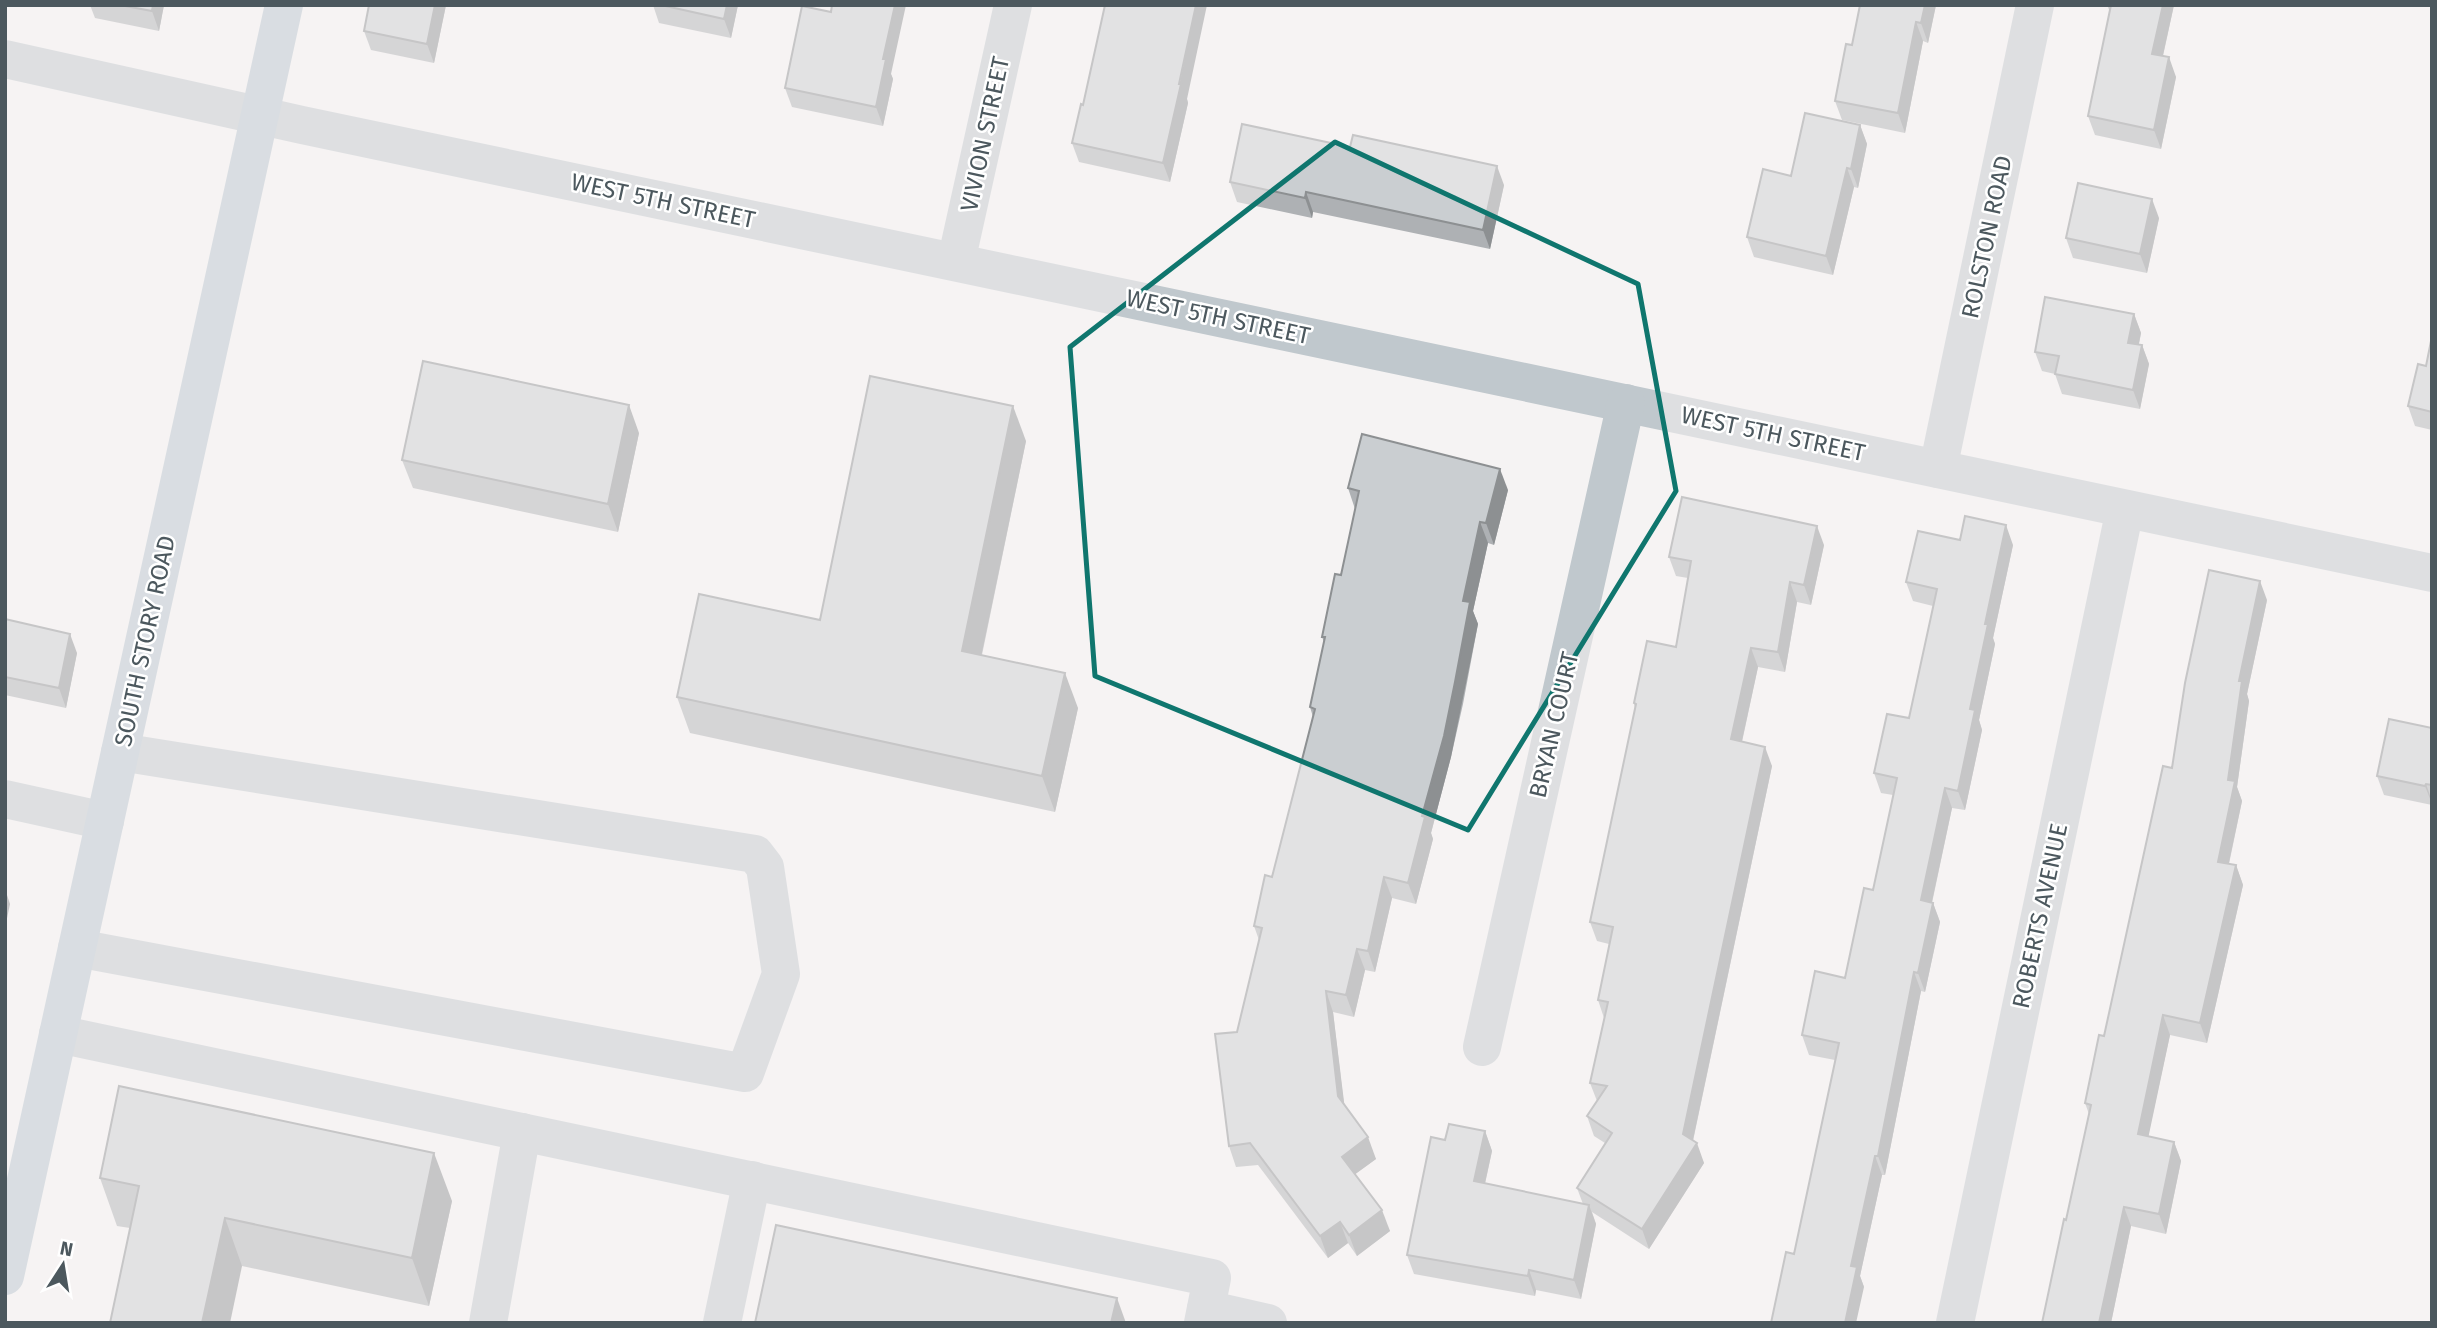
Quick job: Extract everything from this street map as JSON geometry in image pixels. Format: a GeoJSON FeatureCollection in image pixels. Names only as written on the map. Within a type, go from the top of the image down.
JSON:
{"type":"FeatureCollection","features":[{"type":"Feature","properties":{"kind":"main road","name":"SOUTH STORY ROAD"},"geometry":{"type":"LineString","coordinates":[[5,1276],[284,5]]}},
{"type":"Feature","properties":{"kind":"street","name":"VIVION STREET"},"geometry":{"type":"LineString","coordinates":[[956,262],[1013,5]]}},
{"type":"Feature","properties":{"kind":"street","name":"ROLSTON ROAD"},"geometry":{"type":"LineString","coordinates":[[1938,469],[2035,5]]}},
{"type":"Feature","properties":{"kind":"street","name":"WEST 5TH STREET"},"geometry":{"type":"LineString","coordinates":[[5,59],[260,116],[2432,572]]}},
{"type":"Feature","properties":{"kind":"street","name":"BRYAN COURT"},"geometry":{"type":"LineString","coordinates":[[1482,1047],[1626,403]]}},
{"type":"Feature","properties":{"kind":"street","name":"ROBERTS AVENUE"},"geometry":{"type":"LineString","coordinates":[[1955,1323],[2124,509]]}},
{"type":"Feature","properties":{"kind":"street"},"geometry":{"type":"LineString","coordinates":[[77,948],[746,1073],[781,974],[765,867],[755,854],[120,752]]}},
{"type":"Feature","properties":{"kind":"street"},"geometry":{"type":"LineString","coordinates":[[5,799],[105,821]]}},
{"type":"Feature","properties":{"kind":"street"},"geometry":{"type":"LineString","coordinates":[[58,1034],[1212,1278],[1205,1316],[1268,1323]]}},
{"type":"Feature","properties":{"kind":"street"},"geometry":{"type":"LineString","coordinates":[[488,1323],[522,1132]]}},
{"type":"Feature","properties":{"kind":"street"},"geometry":{"type":"LineString","coordinates":[[722,1323],[752,1180]]}},
{"type":"Feature","properties":{"kind":"highlighted area"},"geometry":{"type":"Polygon","coordinates":[[[1335,142],[1638,284],[1676,491],[1468,830],[1095,676],[1070,347],[1335,142]]]}},
{"type":"Feature","properties":{"kind":"building"},"geometry":{"type":"Polygon","coordinates":[[[120,5],[153,5],[152,11],[120,5]]]}},
{"type":"Feature","properties":{"kind":"building"},"geometry":{"type":"Polygon","coordinates":[[[369,5],[435,5],[427,44],[364,31],[369,5]]]}},
{"type":"Feature","properties":{"kind":"building"},"geometry":{"type":"Polygon","coordinates":[[[661,5],[727,5],[724,19],[661,5]]]}},
{"type":"Feature","properties":{"kind":"building"},"geometry":{"type":"Polygon","coordinates":[[[832,5],[895,5],[876,107],[785,88],[802,6],[831,12],[832,5]]]}},
{"type":"Feature","properties":{"kind":"building"},"geometry":{"type":"Polygon","coordinates":[[[1105,5],[1196,5],[1163,163],[1072,143],[1105,5]]]}},
{"type":"Feature","properties":{"kind":"building"},"geometry":{"type":"Polygon","coordinates":[[[1860,5],[1925,5],[1921,23],[1916,22],[1898,113],[1835,101],[1846,44],[1852,45],[1860,5]]]}},
{"type":"Feature","properties":{"kind":"building"},"geometry":{"type":"Polygon","coordinates":[[[2111,5],[2163,5],[2152,54],[2169,57],[2154,130],[2088,116],[2111,5]]]}},
{"type":"Feature","properties":{"kind":"building"},"geometry":{"type":"Polygon","coordinates":[[[1805,113],[1860,125],[1851,169],[1847,168],[1826,256],[1747,237],[1763,169],[1791,176],[1805,113]]]}},
{"type":"Feature","properties":{"kind":"building"},"geometry":{"type":"Polygon","coordinates":[[[1242,124],[1350,147],[1353,135],[1497,166],[1483,230],[1306,192],[1305,198],[1230,182],[1242,124]]]}},
{"type":"Feature","properties":{"kind":"building"},"geometry":{"type":"Polygon","coordinates":[[[2078,183],[2152,199],[2140,254],[2066,238],[2078,183]]]}},
{"type":"Feature","properties":{"kind":"building"},"geometry":{"type":"Polygon","coordinates":[[[2045,297],[2134,314],[2128,343],[2142,345],[2133,390],[2055,374],[2059,356],[2035,352],[2045,297]]]}},
{"type":"Feature","properties":{"kind":"building"},"geometry":{"type":"Polygon","coordinates":[[[2432,336],[2432,412],[2408,406],[2418,364],[2426,366],[2432,336]]]}},
{"type":"Feature","properties":{"kind":"building"},"geometry":{"type":"Polygon","coordinates":[[[423,361],[629,405],[608,504],[402,460],[423,361]]]}},
{"type":"Feature","properties":{"kind":"building"},"geometry":{"type":"Polygon","coordinates":[[[870,376],[1013,406],[962,651],[1065,673],[1042,776],[677,697],[699,594],[820,620],[870,376]]]}},
{"type":"Feature","properties":{"kind":"building"},"geometry":{"type":"Polygon","coordinates":[[[1362,434],[1500,469],[1486,523],[1480,522],[1463,601],[1470,602],[1455,682],[1408,883],[1384,877],[1368,951],[1357,949],[1346,995],[1326,991],[1338,1096],[1368,1137],[1342,1157],[1382,1210],[1349,1235],[1340,1222],[1320,1236],[1250,1143],[1229,1146],[1215,1034],[1237,1032],[1262,928],[1254,926],[1265,875],[1272,877],[1315,709],[1310,707],[1325,637],[1322,637],[1335,574],[1341,575],[1359,491],[1348,488],[1362,434]]]}},
{"type":"Feature","properties":{"kind":"building"},"geometry":{"type":"Polygon","coordinates":[[[1682,497],[1817,526],[1804,585],[1790,582],[1778,652],[1751,648],[1731,739],[1765,747],[1683,1134],[1697,1143],[1642,1229],[1577,1188],[1612,1133],[1587,1116],[1607,1086],[1590,1083],[1608,1002],[1598,1000],[1613,927],[1590,922],[1647,641],[1676,647],[1691,561],[1669,557],[1682,497]]]}},
{"type":"Feature","properties":{"kind":"building"},"geometry":{"type":"Polygon","coordinates":[[[1965,516],[2006,525],[1985,624],[1988,624],[1970,709],[1975,710],[1958,791],[1945,788],[1921,900],[1933,903],[1918,973],[1914,972],[1878,1156],[1875,1156],[1851,1266],[1857,1267],[1845,1323],[1771,1323],[1786,1252],[1794,1254],[1839,1043],[1802,1035],[1815,971],[1845,978],[1864,888],[1873,890],[1897,778],[1874,773],[1887,714],[1909,718],[1937,589],[1906,582],[1918,531],[1960,540],[1965,516]]]}},
{"type":"Feature","properties":{"kind":"building"},"geometry":{"type":"Polygon","coordinates":[[[2209,570],[2260,581],[2239,681],[2242,681],[2228,780],[2235,781],[2218,862],[2236,865],[2200,1023],[2163,1015],[2138,1134],[2174,1142],[2159,1214],[2124,1207],[2099,1323],[2042,1323],[2091,1105],[2085,1103],[2099,1035],[2104,1036],[2163,766],[2172,768],[2185,683],[2209,570]]]}},
{"type":"Feature","properties":{"kind":"building"},"geometry":{"type":"Polygon","coordinates":[[[5,619],[70,634],[59,688],[5,677],[5,619]]]}},
{"type":"Feature","properties":{"kind":"building"},"geometry":{"type":"Polygon","coordinates":[[[2389,719],[2432,728],[2432,785],[2425,786],[2377,776],[2389,719]]]}},
{"type":"Feature","properties":{"kind":"building"},"geometry":{"type":"Polygon","coordinates":[[[119,1086],[434,1153],[412,1258],[225,1218],[202,1323],[110,1323],[139,1186],[100,1178],[119,1086]]]}},
{"type":"Feature","properties":{"kind":"building"},"geometry":{"type":"Polygon","coordinates":[[[1449,1124],[1485,1131],[1474,1181],[1589,1205],[1574,1280],[1529,1270],[1528,1276],[1407,1255],[1431,1137],[1445,1140],[1449,1124]]]}},
{"type":"Feature","properties":{"kind":"building"},"geometry":{"type":"Polygon","coordinates":[[[776,1225],[1117,1298],[1111,1323],[755,1323],[776,1225]]]}}]}
